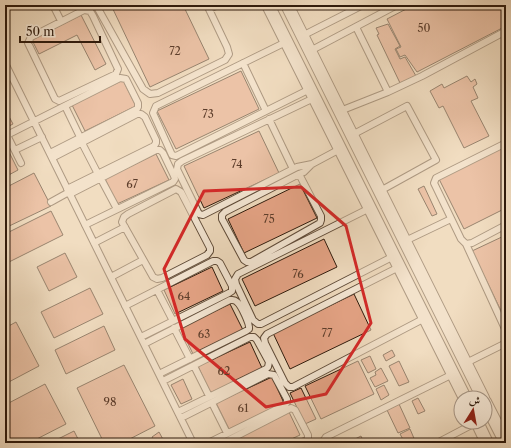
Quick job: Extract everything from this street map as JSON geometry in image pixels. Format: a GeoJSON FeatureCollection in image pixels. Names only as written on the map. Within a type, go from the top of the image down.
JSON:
{"type":"FeatureCollection","features":[{"type":"Feature","properties":{"kind":"street"},"geometry":{"type":"LineString","coordinates":[[268,5],[461,390]]}},
{"type":"Feature","properties":{"kind":"street"},"geometry":{"type":"LineString","coordinates":[[290,6],[302,36],[479,390]]}},
{"type":"Feature","properties":{"kind":"street"},"geometry":{"type":"LineString","coordinates":[[493,418],[506,443]]}},
{"type":"Feature","properties":{"kind":"street"},"geometry":{"type":"LineString","coordinates":[[481,430],[488,443]]}},
{"type":"Feature","properties":{"kind":"lane"},"geometry":{"type":"LineString","coordinates":[[53,5],[61,22]]}},
{"type":"Feature","properties":{"kind":"lane"},"geometry":{"type":"LineString","coordinates":[[96,5],[143,89],[150,94],[158,93],[185,80],[224,60],[229,54],[208,7],[218,5]]}},
{"type":"Feature","properties":{"kind":"lane"},"geometry":{"type":"LineString","coordinates":[[346,5],[349,12]]}},
{"type":"Feature","properties":{"kind":"lane"},"geometry":{"type":"LineString","coordinates":[[302,36],[363,5]]}},
{"type":"Feature","properties":{"kind":"lane"},"geometry":{"type":"LineString","coordinates":[[310,51],[397,5]]}},
{"type":"Feature","properties":{"kind":"lane"},"geometry":{"type":"LineString","coordinates":[[84,10],[90,11],[118,69],[116,74],[59,101],[55,99],[28,43],[31,37],[61,22],[84,10]]}},
{"type":"Feature","properties":{"kind":"lane"},"geometry":{"type":"LineString","coordinates":[[356,27],[388,92]]}},
{"type":"Feature","properties":{"kind":"lane"},"geometry":{"type":"LineString","coordinates":[[340,111],[388,92],[422,76],[506,31]]}},
{"type":"Feature","properties":{"kind":"lane"},"geometry":{"type":"LineString","coordinates":[[286,42],[154,108],[153,113],[172,154],[176,156],[266,111],[312,93]]}},
{"type":"Feature","properties":{"kind":"lane"},"geometry":{"type":"LineString","coordinates":[[5,63],[193,443]]}},
{"type":"Feature","properties":{"kind":"lane"},"geometry":{"type":"LineString","coordinates":[[243,63],[266,111]]}},
{"type":"Feature","properties":{"kind":"lane"},"geometry":{"type":"LineString","coordinates":[[21,163],[7,135],[120,78],[127,80],[138,103],[138,108],[81,140]]}},
{"type":"Feature","properties":{"kind":"lane"},"geometry":{"type":"LineString","coordinates":[[312,93],[269,119],[182,161],[178,164],[177,169],[199,214],[203,215],[293,169],[302,165],[312,164]]}},
{"type":"Feature","properties":{"kind":"lane"},"geometry":{"type":"LineString","coordinates":[[65,106],[117,210]]}},
{"type":"Feature","properties":{"kind":"lane"},"geometry":{"type":"LineString","coordinates":[[352,135],[407,106],[436,160],[380,190]]}},
{"type":"Feature","properties":{"kind":"lane"},"geometry":{"type":"LineString","coordinates":[[51,155],[137,114],[141,114],[145,117],[156,140],[155,145],[51,202]]}},
{"type":"Feature","properties":{"kind":"lane"},"geometry":{"type":"LineString","coordinates":[[269,119],[293,169]]}},
{"type":"Feature","properties":{"kind":"lane"},"geometry":{"type":"LineString","coordinates":[[15,150],[42,137]]}},
{"type":"Feature","properties":{"kind":"lane"},"geometry":{"type":"LineString","coordinates":[[506,143],[436,178],[434,185],[461,240],[466,244],[506,331]]}},
{"type":"Feature","properties":{"kind":"lane"},"geometry":{"type":"LineString","coordinates":[[299,174],[322,220],[320,223],[251,262],[247,262],[244,260],[222,219],[222,215],[225,212],[299,174],[304,172],[312,164],[340,149]]}},
{"type":"Feature","properties":{"kind":"lane"},"geometry":{"type":"LineString","coordinates":[[85,225],[174,181],[174,176],[163,153],[160,150],[156,150],[99,176]]}},
{"type":"Feature","properties":{"kind":"lane"},"geometry":{"type":"LineString","coordinates":[[172,190],[178,190],[181,192],[210,250],[208,255],[160,279],[153,277],[143,260],[122,222],[126,216],[172,190]]}},
{"type":"Feature","properties":{"kind":"lane"},"geometry":{"type":"LineString","coordinates":[[370,208],[238,274],[236,284],[253,320],[258,324],[261,324],[394,256]]}},
{"type":"Feature","properties":{"kind":"lane"},"geometry":{"type":"LineString","coordinates":[[405,241],[451,219]]}},
{"type":"Feature","properties":{"kind":"lane"},"geometry":{"type":"LineString","coordinates":[[466,244],[472,243],[506,225]]}},
{"type":"Feature","properties":{"kind":"lane"},"geometry":{"type":"LineString","coordinates":[[94,243],[125,227]]}},
{"type":"Feature","properties":{"kind":"lane"},"geometry":{"type":"LineString","coordinates":[[111,277],[143,260]]}},
{"type":"Feature","properties":{"kind":"lane"},"geometry":{"type":"LineString","coordinates":[[126,306],[215,260],[220,263],[232,286],[232,291],[229,294],[141,337]]}},
{"type":"Feature","properties":{"kind":"lane"},"geometry":{"type":"LineString","coordinates":[[399,267],[267,334],[264,338],[265,343],[285,383],[289,387],[293,387],[425,318]]}},
{"type":"Feature","properties":{"kind":"lane"},"geometry":{"type":"LineString","coordinates":[[157,290],[173,321]]}},
{"type":"Feature","properties":{"kind":"lane"},"geometry":{"type":"LineString","coordinates":[[144,344],[232,300],[238,303],[249,324],[249,329],[246,332],[159,374]]}},
{"type":"Feature","properties":{"kind":"lane"},"geometry":{"type":"LineString","coordinates":[[174,328],[190,359]]}},
{"type":"Feature","properties":{"kind":"lane"},"geometry":{"type":"LineString","coordinates":[[163,382],[250,337],[256,338],[269,362],[267,368],[179,415]]}},
{"type":"Feature","properties":{"kind":"lane"},"geometry":{"type":"LineString","coordinates":[[466,363],[506,343]]}},
{"type":"Feature","properties":{"kind":"lane"},"geometry":{"type":"LineString","coordinates":[[194,366],[230,438]]}},
{"type":"Feature","properties":{"kind":"lane"},"geometry":{"type":"LineString","coordinates":[[210,399],[270,374],[276,377],[287,400],[285,405],[223,443]]}},
{"type":"Feature","properties":{"kind":"lane"},"geometry":{"type":"LineString","coordinates":[[322,443],[326,437],[453,374]]}},
{"type":"Feature","properties":{"kind":"lane"},"geometry":{"type":"LineString","coordinates":[[208,443],[230,438],[291,408],[295,410],[308,435],[308,439],[300,443]]}},
{"type":"Feature","properties":{"kind":"lane"},"geometry":{"type":"LineString","coordinates":[[437,443],[462,430]]}},
{"type":"Feature","properties":{"kind":"highlighted area"},"geometry":{"type":"Polygon","coordinates":[[[301,187],[346,226],[371,323],[326,394],[266,407],[185,339],[164,269],[204,191],[301,187]]]}},
{"type":"Feature","properties":{"kind":"building"},"geometry":{"type":"Polygon","coordinates":[[[111,5],[183,5],[209,59],[150,87],[111,5]]]}},
{"type":"Feature","properties":{"kind":"building"},"geometry":{"type":"Polygon","coordinates":[[[414,5],[506,5],[506,26],[417,72],[405,55],[400,57],[396,49],[401,47],[387,19],[414,5]]]}},
{"type":"Feature","properties":{"kind":"building"},"geometry":{"type":"Polygon","coordinates":[[[81,15],[106,64],[95,70],[77,35],[39,54],[32,40],[81,15]]]}},
{"type":"Feature","properties":{"kind":"building"},"geometry":{"type":"Polygon","coordinates":[[[388,24],[400,46],[395,49],[400,59],[405,57],[416,76],[400,83],[377,35],[379,34],[376,28],[388,24]]]}},
{"type":"Feature","properties":{"kind":"building"},"geometry":{"type":"Polygon","coordinates":[[[241,71],[259,109],[176,149],[157,111],[241,71]]]}},
{"type":"Feature","properties":{"kind":"building"},"geometry":{"type":"Polygon","coordinates":[[[467,76],[471,82],[475,79],[477,84],[473,87],[478,98],[471,101],[489,136],[464,148],[443,106],[439,108],[430,91],[442,84],[444,88],[467,76]]]}},
{"type":"Feature","properties":{"kind":"building"},"geometry":{"type":"Polygon","coordinates":[[[123,80],[136,106],[85,131],[72,105],[123,80]]]}},
{"type":"Feature","properties":{"kind":"building"},"geometry":{"type":"Polygon","coordinates":[[[5,109],[13,124],[5,128],[5,109]]]}},
{"type":"Feature","properties":{"kind":"building"},"geometry":{"type":"Polygon","coordinates":[[[259,131],[279,173],[204,208],[184,166],[259,131]]]}},
{"type":"Feature","properties":{"kind":"building"},"geometry":{"type":"Polygon","coordinates":[[[5,144],[18,170],[5,177],[5,144]]]}},
{"type":"Feature","properties":{"kind":"building"},"geometry":{"type":"Polygon","coordinates":[[[506,146],[506,208],[464,229],[439,179],[506,146]]]}},
{"type":"Feature","properties":{"kind":"building"},"geometry":{"type":"Polygon","coordinates":[[[156,154],[169,180],[117,204],[105,179],[156,154]]]}},
{"type":"Feature","properties":{"kind":"building"},"geometry":{"type":"Polygon","coordinates":[[[34,173],[51,206],[5,228],[5,188],[34,173]]]}},
{"type":"Feature","properties":{"kind":"building"},"geometry":{"type":"Polygon","coordinates":[[[300,184],[317,218],[244,253],[228,219],[300,184]]]}},
{"type":"Feature","properties":{"kind":"building"},"geometry":{"type":"Polygon","coordinates":[[[424,186],[437,214],[432,216],[418,189],[424,186]]]}},
{"type":"Feature","properties":{"kind":"building"},"geometry":{"type":"Polygon","coordinates":[[[51,211],[63,235],[7,263],[5,259],[5,234],[51,211]]]}},
{"type":"Feature","properties":{"kind":"building"},"geometry":{"type":"Polygon","coordinates":[[[506,235],[506,321],[472,251],[506,235]]]}},
{"type":"Feature","properties":{"kind":"building"},"geometry":{"type":"Polygon","coordinates":[[[324,239],[337,267],[255,306],[242,279],[324,239]]]}},
{"type":"Feature","properties":{"kind":"building"},"geometry":{"type":"Polygon","coordinates":[[[65,253],[77,277],[49,291],[37,267],[65,253]]]}},
{"type":"Feature","properties":{"kind":"building"},"geometry":{"type":"Polygon","coordinates":[[[212,267],[223,291],[175,314],[164,290],[212,267]]]}},
{"type":"Feature","properties":{"kind":"building"},"geometry":{"type":"Polygon","coordinates":[[[90,288],[103,314],[54,338],[41,312],[90,288]]]}},
{"type":"Feature","properties":{"kind":"building"},"geometry":{"type":"Polygon","coordinates":[[[354,294],[371,330],[290,369],[273,333],[354,294]]]}},
{"type":"Feature","properties":{"kind":"building"},"geometry":{"type":"Polygon","coordinates":[[[230,304],[243,330],[193,354],[180,327],[230,304]]]}},
{"type":"Feature","properties":{"kind":"building"},"geometry":{"type":"Polygon","coordinates":[[[16,322],[39,366],[5,384],[5,328],[16,322]]]}},
{"type":"Feature","properties":{"kind":"building"},"geometry":{"type":"Polygon","coordinates":[[[104,326],[115,350],[66,374],[55,350],[104,326]]]}},
{"type":"Feature","properties":{"kind":"building"},"geometry":{"type":"Polygon","coordinates":[[[250,342],[262,368],[210,393],[198,366],[250,342]]]}},
{"type":"Feature","properties":{"kind":"building"},"geometry":{"type":"Polygon","coordinates":[[[392,350],[395,356],[386,361],[383,355],[392,350]]]}},
{"type":"Feature","properties":{"kind":"building"},"geometry":{"type":"Polygon","coordinates":[[[370,356],[376,369],[368,373],[361,360],[370,356]]]}},
{"type":"Feature","properties":{"kind":"building"},"geometry":{"type":"Polygon","coordinates":[[[358,361],[374,394],[321,419],[305,386],[358,361]]]}},
{"type":"Feature","properties":{"kind":"building"},"geometry":{"type":"Polygon","coordinates":[[[399,361],[409,382],[399,386],[389,366],[399,361]]]}},
{"type":"Feature","properties":{"kind":"building"},"geometry":{"type":"Polygon","coordinates":[[[124,365],[155,426],[122,443],[104,443],[77,388],[124,365]]]}},
{"type":"Feature","properties":{"kind":"building"},"geometry":{"type":"Polygon","coordinates":[[[381,368],[388,381],[375,387],[370,378],[376,375],[375,372],[381,368]]]}},
{"type":"Feature","properties":{"kind":"building"},"geometry":{"type":"Polygon","coordinates":[[[272,377],[284,403],[229,429],[216,403],[272,377]]]}},
{"type":"Feature","properties":{"kind":"building"},"geometry":{"type":"Polygon","coordinates":[[[183,379],[192,399],[181,404],[171,385],[183,379]]]}},
{"type":"Feature","properties":{"kind":"building"},"geometry":{"type":"Polygon","coordinates":[[[45,384],[66,424],[29,443],[5,443],[5,405],[45,384]]]}},
{"type":"Feature","properties":{"kind":"building"},"geometry":{"type":"Polygon","coordinates":[[[384,385],[389,395],[381,400],[376,389],[384,385]]]}},
{"type":"Feature","properties":{"kind":"building"},"geometry":{"type":"Polygon","coordinates":[[[301,388],[316,419],[305,424],[290,393],[301,388]]]}},
{"type":"Feature","properties":{"kind":"building"},"geometry":{"type":"Polygon","coordinates":[[[418,398],[425,411],[418,414],[412,401],[418,398]]]}},
{"type":"Feature","properties":{"kind":"building"},"geometry":{"type":"Polygon","coordinates":[[[399,404],[410,428],[398,433],[387,410],[399,404]]]}},
{"type":"Feature","properties":{"kind":"building"},"geometry":{"type":"Polygon","coordinates":[[[289,412],[300,435],[283,443],[239,443],[237,437],[289,412]]]}},
{"type":"Feature","properties":{"kind":"building"},"geometry":{"type":"Polygon","coordinates":[[[410,429],[416,443],[405,443],[400,434],[410,429]]]}},
{"type":"Feature","properties":{"kind":"building"},"geometry":{"type":"Polygon","coordinates":[[[74,431],[80,443],[50,443],[74,431]]]}},
{"type":"Feature","properties":{"kind":"building"},"geometry":{"type":"Polygon","coordinates":[[[159,432],[165,443],[155,443],[152,437],[159,432]]]}},
{"type":"Feature","properties":{"kind":"building"},"geometry":{"type":"Polygon","coordinates":[[[361,436],[364,443],[347,443],[361,436]]]}}]}
